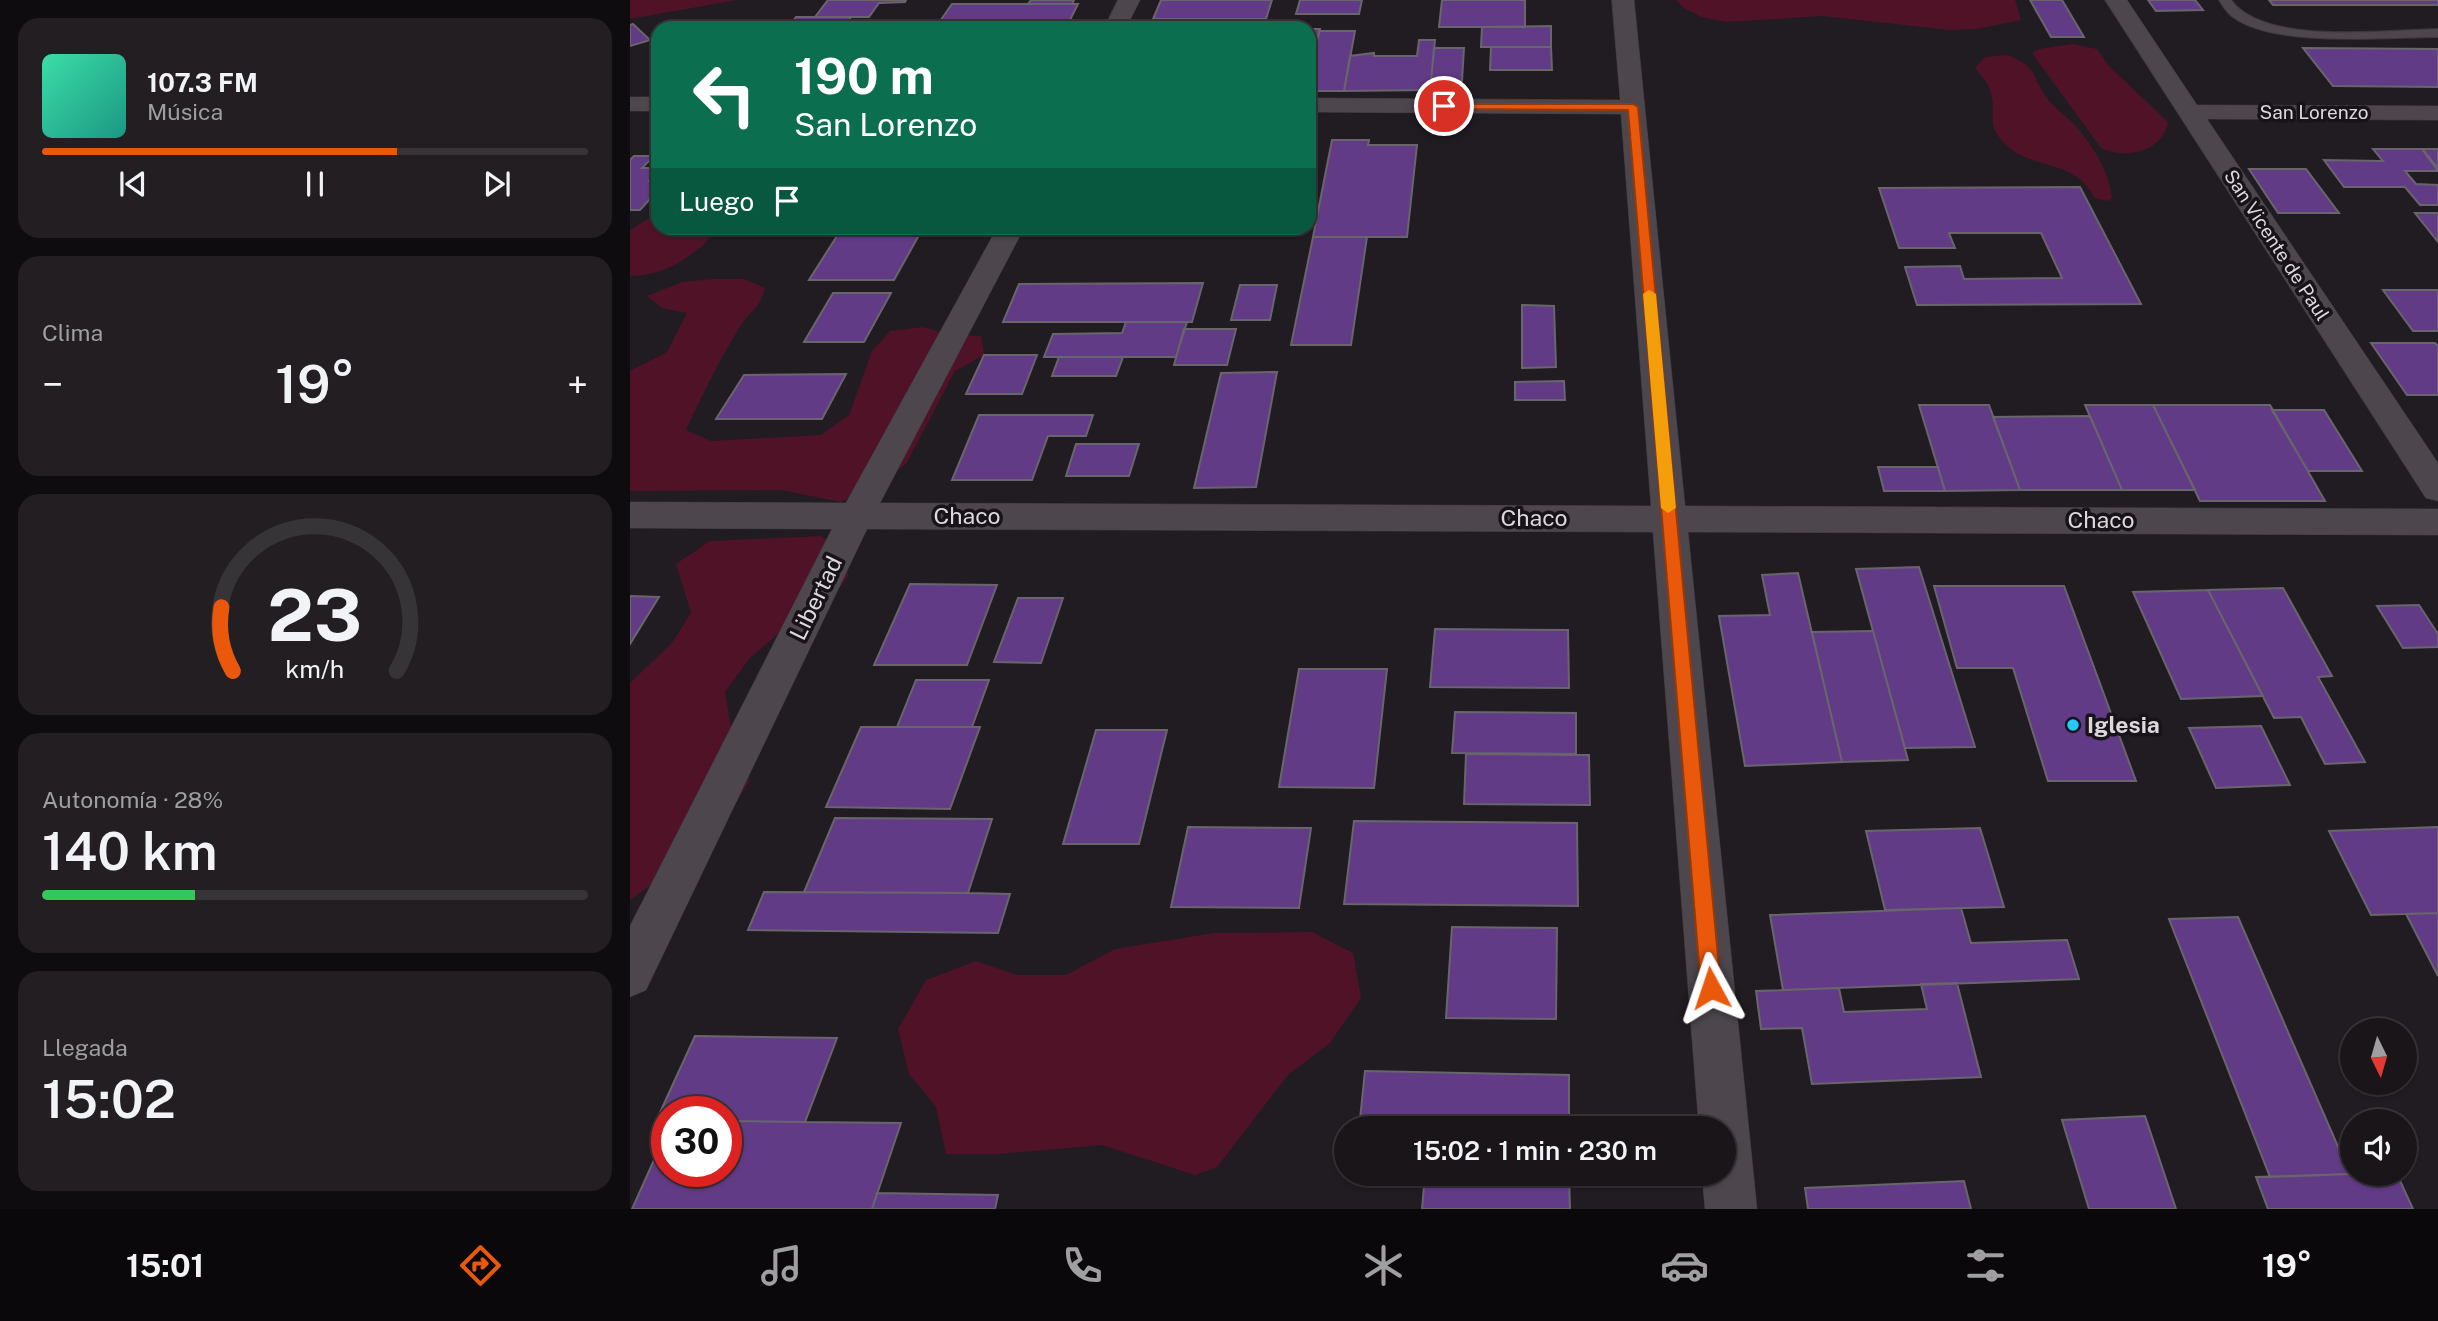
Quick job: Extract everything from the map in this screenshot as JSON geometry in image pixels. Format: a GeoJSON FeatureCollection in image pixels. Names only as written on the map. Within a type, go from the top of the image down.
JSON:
{"type":"FeatureCollection","features":[{"type":"Feature","properties":{"kind":"street"},"geometry":{"type":"LineString","coordinates":[[1118,21],[1129,0]]}},
{"type":"Feature","properties":{"kind":"street"},"geometry":{"type":"LineString","coordinates":[[1623,0],[1731,1209]]}},
{"type":"Feature","properties":{"kind":"street","name":"San Vicente de Paul"},"geometry":{"type":"LineString","coordinates":[[2116,0],[2438,489]]}},
{"type":"Feature","properties":{"kind":"street"},"geometry":{"type":"LineString","coordinates":[[630,104],[651,104]]}},
{"type":"Feature","properties":{"kind":"street"},"geometry":{"type":"LineString","coordinates":[[1316,105],[1633,107]]}},
{"type":"Feature","properties":{"kind":"street","name":"San Lorenzo"},"geometry":{"type":"LineString","coordinates":[[2190,112],[2438,113]]}},
{"type":"Feature","properties":{"kind":"street","name":"Libertad"},"geometry":{"type":"LineString","coordinates":[[630,974],[856,516],[1006,235]]}},
{"type":"Feature","properties":{"kind":"street","name":"Chaco"},"geometry":{"type":"LineString","coordinates":[[630,515],[2438,522]]}},
{"type":"Feature","properties":{"kind":"lane"},"geometry":{"type":"LineString","coordinates":[[2224,0],[2236,15],[2258,25],[2303,33],[2438,33]]}},
{"type":"Feature","properties":{"kind":"shaded area"},"geometry":{"type":"Polygon","coordinates":[[[630,0],[737,0],[630,19],[630,0]]]}},
{"type":"Feature","properties":{"kind":"shaded area"},"geometry":{"type":"Polygon","coordinates":[[[1676,0],[2015,0],[2021,20],[1976,29],[1950,30],[1822,16],[1726,22],[1702,17],[1684,8],[1676,0]]]}},
{"type":"Feature","properties":{"kind":"shaded area"},"geometry":{"type":"Polygon","coordinates":[[[2073,44],[2097,49],[2109,66],[2168,122],[2165,132],[2151,147],[2131,153],[2111,152],[2101,148],[2032,53],[2039,49],[2073,44]]]}},
{"type":"Feature","properties":{"kind":"shaded area"},"geometry":{"type":"Polygon","coordinates":[[[2008,55],[2030,69],[2047,98],[2088,141],[2104,169],[2112,198],[2107,201],[2095,198],[2076,176],[2016,152],[1999,137],[1993,124],[1990,90],[1975,68],[1985,57],[2008,55]]]}},
{"type":"Feature","properties":{"kind":"shaded area"},"geometry":{"type":"Polygon","coordinates":[[[651,217],[651,235],[711,235],[701,247],[677,263],[649,274],[630,276],[630,230],[651,217]]]}},
{"type":"Feature","properties":{"kind":"shaded area"},"geometry":{"type":"Polygon","coordinates":[[[744,279],[765,288],[760,302],[743,322],[725,353],[686,430],[711,441],[821,435],[849,415],[872,351],[890,331],[923,327],[949,335],[981,336],[984,355],[955,371],[906,464],[875,487],[841,502],[781,490],[630,491],[630,371],[667,352],[687,313],[662,308],[647,296],[682,282],[744,279]]]}},
{"type":"Feature","properties":{"kind":"shaded area"},"geometry":{"type":"Polygon","coordinates":[[[820,536],[845,549],[848,576],[826,607],[786,627],[749,659],[725,692],[730,723],[747,749],[749,782],[724,821],[687,859],[630,900],[630,683],[672,643],[691,613],[676,564],[710,541],[820,536]]]}},
{"type":"Feature","properties":{"kind":"shaded area"},"geometry":{"type":"Polygon","coordinates":[[[1312,932],[1353,953],[1361,998],[1330,1043],[1288,1075],[1217,1167],[1195,1175],[1102,1145],[998,1154],[946,1154],[936,1107],[909,1074],[898,1029],[926,980],[976,961],[1017,975],[1066,975],[1115,949],[1214,933],[1312,932]]]}},
{"type":"Feature","properties":{"kind":"building"},"geometry":{"type":"Polygon","coordinates":[[[828,0],[906,0],[879,3],[869,17],[815,17],[828,0]]]}},
{"type":"Feature","properties":{"kind":"building"},"geometry":{"type":"Polygon","coordinates":[[[1031,0],[1074,0],[1072,4],[1028,4],[1031,0]]]}},
{"type":"Feature","properties":{"kind":"building"},"geometry":{"type":"Polygon","coordinates":[[[1161,0],[1272,0],[1266,19],[1153,19],[1161,0]]]}},
{"type":"Feature","properties":{"kind":"building"},"geometry":{"type":"Polygon","coordinates":[[[1300,0],[1362,0],[1359,14],[1296,14],[1300,0]]]}},
{"type":"Feature","properties":{"kind":"building"},"geometry":{"type":"Polygon","coordinates":[[[1442,0],[1525,0],[1525,27],[1439,27],[1442,0]]]}},
{"type":"Feature","properties":{"kind":"building"},"geometry":{"type":"Polygon","coordinates":[[[2030,0],[2062,0],[2084,37],[2051,37],[2030,0]]]}},
{"type":"Feature","properties":{"kind":"building"},"geometry":{"type":"Polygon","coordinates":[[[2148,0],[2195,0],[2203,10],[2156,11],[2148,0]]]}},
{"type":"Feature","properties":{"kind":"building"},"geometry":{"type":"Polygon","coordinates":[[[2269,0],[2438,0],[2438,5],[2273,5],[2269,0]]]}},
{"type":"Feature","properties":{"kind":"building"},"geometry":{"type":"Polygon","coordinates":[[[952,4],[1078,4],[1070,21],[940,21],[952,4]]]}},
{"type":"Feature","properties":{"kind":"building"},"geometry":{"type":"Polygon","coordinates":[[[796,17],[851,17],[848,21],[793,21],[796,17]]]}},
{"type":"Feature","properties":{"kind":"building"},"geometry":{"type":"Polygon","coordinates":[[[633,24],[650,40],[630,46],[630,25],[633,24]]]}},
{"type":"Feature","properties":{"kind":"building"},"geometry":{"type":"Polygon","coordinates":[[[1551,26],[1551,47],[1481,47],[1482,27],[1551,26]]]}},
{"type":"Feature","properties":{"kind":"building"},"geometry":{"type":"Polygon","coordinates":[[[1316,29],[1320,29],[1316,46],[1316,29]]]}},
{"type":"Feature","properties":{"kind":"building"},"geometry":{"type":"Polygon","coordinates":[[[1319,31],[1355,31],[1344,91],[1316,91],[1316,44],[1319,31]]]}},
{"type":"Feature","properties":{"kind":"building"},"geometry":{"type":"Polygon","coordinates":[[[1419,40],[1435,40],[1430,90],[1344,91],[1350,56],[1374,53],[1374,56],[1417,56],[1419,40]]]}},
{"type":"Feature","properties":{"kind":"building"},"geometry":{"type":"Polygon","coordinates":[[[1491,47],[1551,47],[1552,70],[1490,70],[1491,47]]]}},
{"type":"Feature","properties":{"kind":"building"},"geometry":{"type":"Polygon","coordinates":[[[1434,48],[1464,48],[1462,81],[1431,81],[1434,48]]]}},
{"type":"Feature","properties":{"kind":"building"},"geometry":{"type":"Polygon","coordinates":[[[2303,48],[2438,49],[2438,87],[2333,86],[2303,48]]]}},
{"type":"Feature","properties":{"kind":"building"},"geometry":{"type":"Polygon","coordinates":[[[1332,140],[1369,140],[1368,145],[1417,145],[1407,237],[1313,237],[1316,235],[1316,222],[1332,140]]]}},
{"type":"Feature","properties":{"kind":"building"},"geometry":{"type":"Polygon","coordinates":[[[2373,149],[2422,149],[2438,171],[2405,171],[2416,184],[2438,185],[2438,205],[2420,205],[2405,187],[2344,187],[2324,160],[2383,161],[2373,149]]]}},
{"type":"Feature","properties":{"kind":"building"},"geometry":{"type":"Polygon","coordinates":[[[2422,149],[2438,149],[2438,168],[2422,149]]]}},
{"type":"Feature","properties":{"kind":"building"},"geometry":{"type":"Polygon","coordinates":[[[634,156],[651,156],[642,168],[651,168],[651,198],[640,210],[630,210],[630,160],[634,156]]]}},
{"type":"Feature","properties":{"kind":"building"},"geometry":{"type":"Polygon","coordinates":[[[2249,169],[2306,169],[2339,213],[2278,213],[2249,169]]]}},
{"type":"Feature","properties":{"kind":"building"},"geometry":{"type":"Polygon","coordinates":[[[2080,187],[2141,304],[1917,305],[1905,267],[1960,266],[1964,279],[2062,278],[2041,233],[1949,233],[1955,248],[1899,248],[1879,188],[2080,187]]]}},
{"type":"Feature","properties":{"kind":"building"},"geometry":{"type":"Polygon","coordinates":[[[2415,213],[2438,213],[2438,242],[2415,213]]]}},
{"type":"Feature","properties":{"kind":"building"},"geometry":{"type":"Polygon","coordinates":[[[838,235],[919,235],[894,280],[809,280],[838,235]]]}},
{"type":"Feature","properties":{"kind":"building"},"geometry":{"type":"Polygon","coordinates":[[[1313,237],[1367,237],[1351,345],[1291,345],[1313,237]]]}},
{"type":"Feature","properties":{"kind":"building"},"geometry":{"type":"Polygon","coordinates":[[[1203,283],[1192,322],[1003,322],[1019,284],[1203,283]]]}},
{"type":"Feature","properties":{"kind":"building"},"geometry":{"type":"Polygon","coordinates":[[[1240,285],[1277,285],[1270,320],[1231,320],[1240,285]]]}},
{"type":"Feature","properties":{"kind":"building"},"geometry":{"type":"Polygon","coordinates":[[[2383,290],[2438,290],[2438,331],[2413,331],[2383,290]]]}},
{"type":"Feature","properties":{"kind":"building"},"geometry":{"type":"Polygon","coordinates":[[[833,293],[891,293],[864,342],[804,342],[833,293]]]}},
{"type":"Feature","properties":{"kind":"building"},"geometry":{"type":"Polygon","coordinates":[[[1522,305],[1554,306],[1556,367],[1522,368],[1522,305]]]}},
{"type":"Feature","properties":{"kind":"building"},"geometry":{"type":"Polygon","coordinates":[[[1126,322],[1187,322],[1176,357],[1044,357],[1053,334],[1122,333],[1126,322]]]}},
{"type":"Feature","properties":{"kind":"building"},"geometry":{"type":"Polygon","coordinates":[[[1184,329],[1236,329],[1227,365],[1174,365],[1184,329]]]}},
{"type":"Feature","properties":{"kind":"building"},"geometry":{"type":"Polygon","coordinates":[[[2371,343],[2435,343],[2438,346],[2438,395],[2407,395],[2371,343]]]}},
{"type":"Feature","properties":{"kind":"building"},"geometry":{"type":"Polygon","coordinates":[[[984,355],[1037,355],[1022,394],[966,394],[984,355]]]}},
{"type":"Feature","properties":{"kind":"building"},"geometry":{"type":"Polygon","coordinates":[[[1059,357],[1123,357],[1116,376],[1052,376],[1059,357]]]}},
{"type":"Feature","properties":{"kind":"building"},"geometry":{"type":"Polygon","coordinates":[[[1277,372],[1256,487],[1194,488],[1221,373],[1277,372]]]}},
{"type":"Feature","properties":{"kind":"building"},"geometry":{"type":"Polygon","coordinates":[[[846,374],[822,419],[716,419],[744,375],[846,374]]]}},
{"type":"Feature","properties":{"kind":"building"},"geometry":{"type":"Polygon","coordinates":[[[1564,381],[1565,400],[1515,400],[1515,382],[1564,381]]]}},
{"type":"Feature","properties":{"kind":"building"},"geometry":{"type":"Polygon","coordinates":[[[1919,405],[1989,405],[2020,490],[1945,491],[1919,405]]]}},
{"type":"Feature","properties":{"kind":"building"},"geometry":{"type":"Polygon","coordinates":[[[2085,405],[2153,405],[2195,490],[2122,490],[2085,405]]]}},
{"type":"Feature","properties":{"kind":"building"},"geometry":{"type":"Polygon","coordinates":[[[2153,405],[2270,405],[2325,501],[2200,501],[2153,405]]]}},
{"type":"Feature","properties":{"kind":"building"},"geometry":{"type":"Polygon","coordinates":[[[2272,410],[2324,410],[2362,471],[2308,471],[2272,410]]]}},
{"type":"Feature","properties":{"kind":"building"},"geometry":{"type":"Polygon","coordinates":[[[979,415],[1093,415],[1086,436],[1048,436],[1032,480],[952,480],[979,415]]]}},
{"type":"Feature","properties":{"kind":"building"},"geometry":{"type":"Polygon","coordinates":[[[2090,416],[2122,490],[2020,490],[1993,417],[2090,416]]]}},
{"type":"Feature","properties":{"kind":"building"},"geometry":{"type":"Polygon","coordinates":[[[1076,444],[1139,444],[1129,476],[1066,476],[1076,444]]]}},
{"type":"Feature","properties":{"kind":"building"},"geometry":{"type":"Polygon","coordinates":[[[1878,467],[1938,467],[1945,491],[1884,491],[1878,467]]]}},
{"type":"Feature","properties":{"kind":"building"},"geometry":{"type":"Polygon","coordinates":[[[1919,567],[1975,747],[1905,748],[1856,569],[1919,567]]]}},
{"type":"Feature","properties":{"kind":"building"},"geometry":{"type":"Polygon","coordinates":[[[1798,573],[1842,762],[1745,766],[1719,616],[1770,615],[1762,575],[1798,573]]]}},
{"type":"Feature","properties":{"kind":"building"},"geometry":{"type":"Polygon","coordinates":[[[910,584],[997,585],[967,665],[874,665],[910,584]]]}},
{"type":"Feature","properties":{"kind":"building","name":"Iglesia"},"geometry":{"type":"Polygon","coordinates":[[[1934,586],[2064,586],[2136,781],[2048,781],[2013,668],[1957,668],[1934,586]]]}},
{"type":"Feature","properties":{"kind":"building"},"geometry":{"type":"Polygon","coordinates":[[[2283,588],[2332,676],[2318,677],[2365,762],[2325,764],[2301,717],[2274,718],[2208,590],[2283,588]]]}},
{"type":"Feature","properties":{"kind":"building"},"geometry":{"type":"Polygon","coordinates":[[[2208,590],[2263,696],[2181,699],[2133,592],[2208,590]]]}},
{"type":"Feature","properties":{"kind":"building"},"geometry":{"type":"Polygon","coordinates":[[[630,596],[659,597],[630,644],[630,596]]]}},
{"type":"Feature","properties":{"kind":"building"},"geometry":{"type":"Polygon","coordinates":[[[1018,598],[1063,598],[1041,663],[994,662],[1018,598]]]}},
{"type":"Feature","properties":{"kind":"building"},"geometry":{"type":"Polygon","coordinates":[[[2419,605],[2438,634],[2438,647],[2403,648],[2377,606],[2419,605]]]}},
{"type":"Feature","properties":{"kind":"building"},"geometry":{"type":"Polygon","coordinates":[[[1435,629],[1568,630],[1569,688],[1430,687],[1435,629]]]}},
{"type":"Feature","properties":{"kind":"building"},"geometry":{"type":"Polygon","coordinates":[[[1873,631],[1908,760],[1842,762],[1812,632],[1873,631]]]}},
{"type":"Feature","properties":{"kind":"building"},"geometry":{"type":"Polygon","coordinates":[[[1299,669],[1387,669],[1374,788],[1279,787],[1299,669]]]}},
{"type":"Feature","properties":{"kind":"building"},"geometry":{"type":"Polygon","coordinates":[[[916,680],[989,680],[972,727],[897,727],[916,680]]]}},
{"type":"Feature","properties":{"kind":"building"},"geometry":{"type":"Polygon","coordinates":[[[1455,712],[1576,713],[1576,754],[1452,753],[1455,712]]]}},
{"type":"Feature","properties":{"kind":"building"},"geometry":{"type":"Polygon","coordinates":[[[2261,726],[2290,785],[2216,788],[2189,728],[2261,726]]]}},
{"type":"Feature","properties":{"kind":"building"},"geometry":{"type":"Polygon","coordinates":[[[861,727],[980,727],[950,809],[826,807],[861,727]]]}},
{"type":"Feature","properties":{"kind":"building"},"geometry":{"type":"Polygon","coordinates":[[[1096,730],[1167,730],[1139,844],[1063,844],[1096,730]]]}},
{"type":"Feature","properties":{"kind":"building"},"geometry":{"type":"Polygon","coordinates":[[[1466,754],[1589,755],[1590,805],[1464,804],[1466,754]]]}},
{"type":"Feature","properties":{"kind":"building"},"geometry":{"type":"Polygon","coordinates":[[[835,818],[992,819],[968,893],[804,892],[835,818]]]}},
{"type":"Feature","properties":{"kind":"building"},"geometry":{"type":"Polygon","coordinates":[[[1354,821],[1577,823],[1578,906],[1344,904],[1354,821]]]}},
{"type":"Feature","properties":{"kind":"building"},"geometry":{"type":"Polygon","coordinates":[[[1188,827],[1311,828],[1299,908],[1171,907],[1188,827]]]}},
{"type":"Feature","properties":{"kind":"building"},"geometry":{"type":"Polygon","coordinates":[[[2438,827],[2438,913],[2371,915],[2329,831],[2438,827]]]}},
{"type":"Feature","properties":{"kind":"building"},"geometry":{"type":"Polygon","coordinates":[[[1980,828],[2004,907],[1885,910],[1866,831],[1980,828]]]}},
{"type":"Feature","properties":{"kind":"building"},"geometry":{"type":"Polygon","coordinates":[[[764,892],[1010,894],[998,933],[748,930],[764,892]]]}},
{"type":"Feature","properties":{"kind":"building"},"geometry":{"type":"Polygon","coordinates":[[[1961,908],[1971,943],[2067,940],[2079,979],[1783,990],[1770,915],[1961,908]]]}},
{"type":"Feature","properties":{"kind":"building"},"geometry":{"type":"Polygon","coordinates":[[[2438,913],[2438,976],[2406,914],[2438,913]]]}},
{"type":"Feature","properties":{"kind":"building"},"geometry":{"type":"Polygon","coordinates":[[[2238,917],[2340,1151],[2340,1174],[2270,1177],[2169,919],[2238,917]]]}},
{"type":"Feature","properties":{"kind":"building"},"geometry":{"type":"Polygon","coordinates":[[[1452,927],[1557,928],[1556,1019],[1446,1018],[1452,927]]]}},
{"type":"Feature","properties":{"kind":"building"},"geometry":{"type":"Polygon","coordinates":[[[1957,983],[1981,1077],[1812,1084],[1802,1028],[1761,1029],[1756,991],[1839,988],[1844,1012],[1927,1009],[1921,984],[1957,983]]]}},
{"type":"Feature","properties":{"kind":"building"},"geometry":{"type":"Polygon","coordinates":[[[695,1036],[837,1038],[805,1122],[742,1121],[742,1096],[668,1096],[695,1036]]]}},
{"type":"Feature","properties":{"kind":"building"},"geometry":{"type":"Polygon","coordinates":[[[1365,1071],[1569,1075],[1569,1116],[1360,1116],[1365,1071]]]}},
{"type":"Feature","properties":{"kind":"building"},"geometry":{"type":"Polygon","coordinates":[[[2145,1116],[2176,1209],[2089,1209],[2062,1120],[2145,1116]]]}},
{"type":"Feature","properties":{"kind":"building"},"geometry":{"type":"Polygon","coordinates":[[[742,1121],[901,1123],[872,1209],[632,1209],[651,1167],[651,1187],[742,1187],[742,1121]]]}},
{"type":"Feature","properties":{"kind":"building"},"geometry":{"type":"Polygon","coordinates":[[[2340,1174],[2340,1186],[2402,1186],[2413,1209],[2268,1209],[2256,1177],[2340,1174]]]}},
{"type":"Feature","properties":{"kind":"building"},"geometry":{"type":"Polygon","coordinates":[[[1964,1181],[1971,1209],[1808,1209],[1805,1188],[1964,1181]]]}},
{"type":"Feature","properties":{"kind":"building"},"geometry":{"type":"Polygon","coordinates":[[[1424,1186],[1569,1186],[1570,1209],[1422,1209],[1424,1186]]]}},
{"type":"Feature","properties":{"kind":"building"},"geometry":{"type":"Polygon","coordinates":[[[877,1193],[998,1195],[995,1209],[872,1209],[877,1193]]]}},
{"type":"Feature","properties":{"kind":"slow traffic"},"geometry":{"type":"LineString","coordinates":[[1649,294],[1668,508]]}},
{"type":"Feature","properties":{"kind":"place","name":"Iglesia"},"geometry":{"type":"Point","coordinates":[2073,725]}},
{"type":"Feature","properties":{"kind":"route"},"geometry":{"type":"LineString","coordinates":[[1444,106],[1633,107],[1711,988]]}}]}
